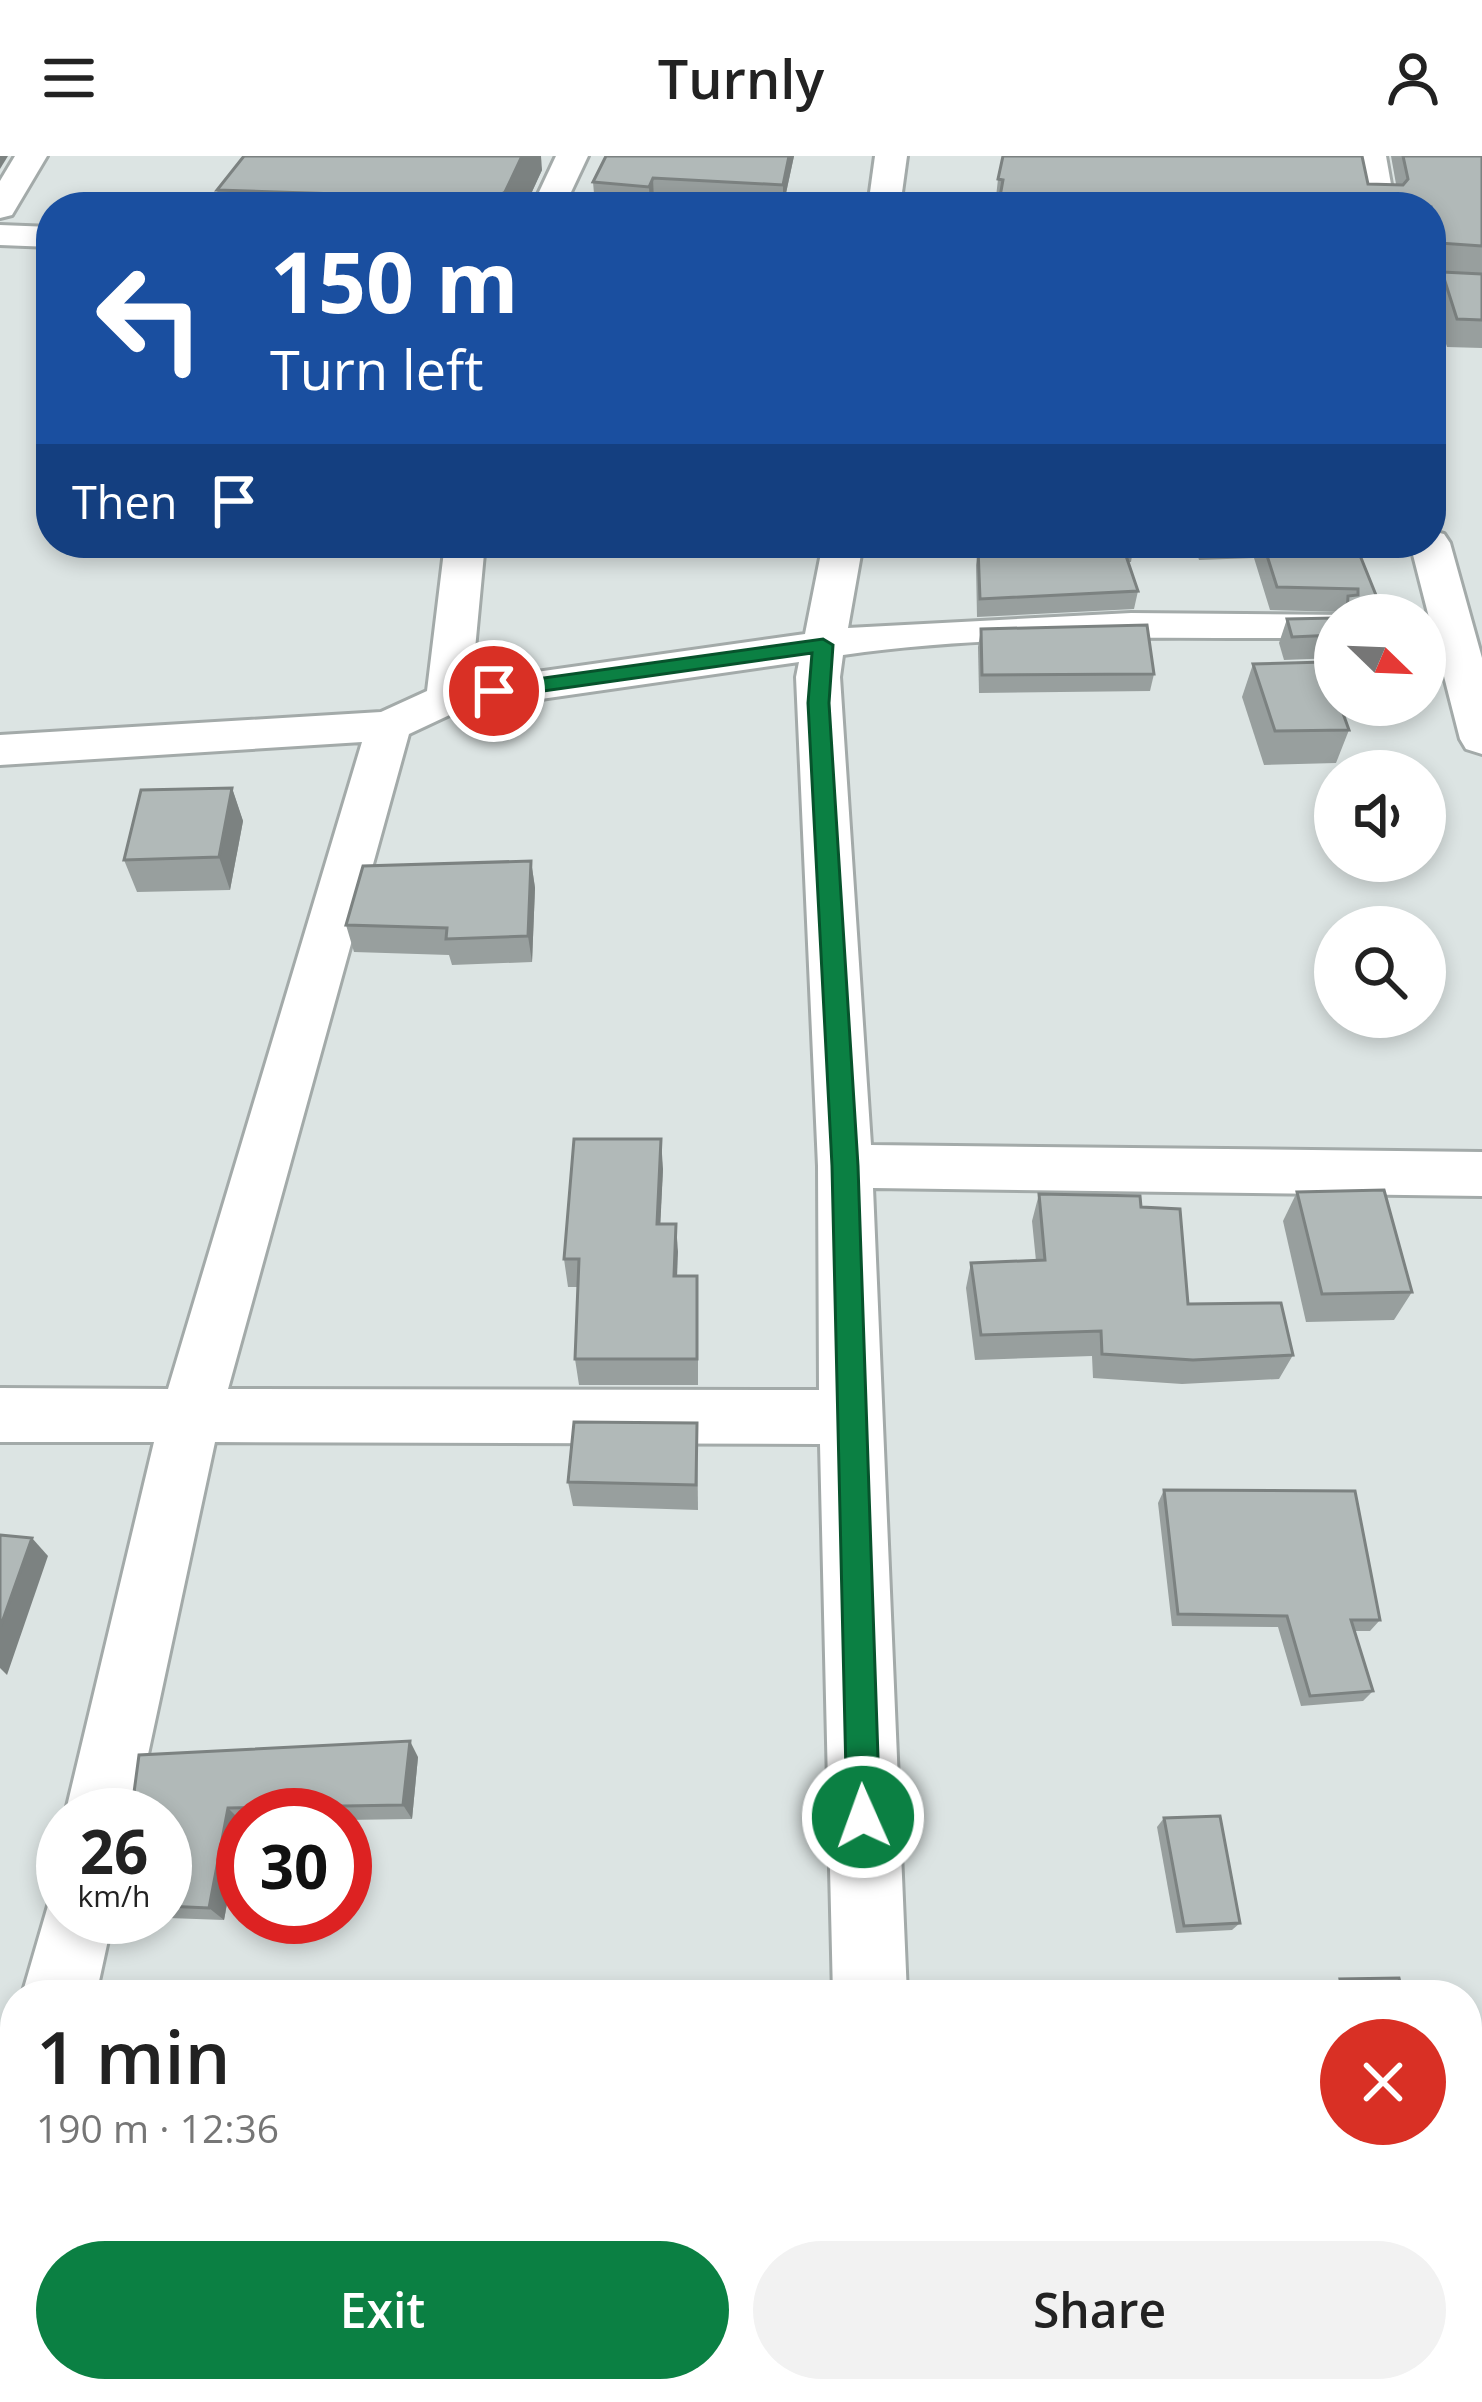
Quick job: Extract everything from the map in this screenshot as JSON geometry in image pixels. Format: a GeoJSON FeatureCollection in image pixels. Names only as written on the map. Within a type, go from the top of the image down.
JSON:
{"type":"FeatureCollection","features":[{"type":"Feature","properties":{"kind":"street"},"geometry":{"type":"LineString","coordinates":[[0,208],[31,156]]}},
{"type":"Feature","properties":{"kind":"street"},"geometry":{"type":"LineString","coordinates":[[555,192],[572,156]]}},
{"type":"Feature","properties":{"kind":"street"},"geometry":{"type":"LineString","coordinates":[[886,192],[891,156]]}},
{"type":"Feature","properties":{"kind":"street"},"geometry":{"type":"LineString","coordinates":[[1370,156],[1376,192]]}},
{"type":"Feature","properties":{"kind":"street"},"geometry":{"type":"LineString","coordinates":[[0,235],[36,236]]}},
{"type":"Feature","properties":{"kind":"street"},"geometry":{"type":"LineString","coordinates":[[1446,286],[1482,289]]}},
{"type":"Feature","properties":{"kind":"street"},"geometry":{"type":"LineString","coordinates":[[448,698],[462,558]]}},
{"type":"Feature","properties":{"kind":"street"},"geometry":{"type":"LineString","coordinates":[[840,558],[823,645],[819,703],[845,1166],[869,1980]]}},
{"type":"Feature","properties":{"kind":"street"},"geometry":{"type":"LineString","coordinates":[[1434,558],[1482,740]]}},
{"type":"Feature","properties":{"kind":"street"},"geometry":{"type":"LineString","coordinates":[[0,750],[388,726],[448,698],[886,636],[1006,629],[1314,625]]}},
{"type":"Feature","properties":{"kind":"street"},"geometry":{"type":"LineString","coordinates":[[106,1788],[191,1413],[388,726]]}},
{"type":"Feature","properties":{"kind":"street"},"geometry":{"type":"LineString","coordinates":[[845,1166],[1482,1174]]}},
{"type":"Feature","properties":{"kind":"street"},"geometry":{"type":"LineString","coordinates":[[0,1415],[849,1417]]}},
{"type":"Feature","properties":{"kind":"street"},"geometry":{"type":"LineString","coordinates":[[62,1980],[71,1944]]}},
{"type":"Feature","properties":{"kind":"building"},"geometry":{"type":"Polygon","coordinates":[[[244,156],[522,156],[505,192],[217,190],[244,156]]]}},
{"type":"Feature","properties":{"kind":"building"},"geometry":{"type":"Polygon","coordinates":[[[606,156],[789,156],[783,185],[653,178],[649,187],[593,182],[606,156]]]}},
{"type":"Feature","properties":{"kind":"building"},"geometry":{"type":"Polygon","coordinates":[[[1003,156],[1362,156],[1368,184],[1403,185],[1408,179],[1403,156],[1482,156],[1482,246],[1446,243],[1446,192],[1001,192],[1003,180],[998,179],[1003,156]]]}},
{"type":"Feature","properties":{"kind":"building"},"geometry":{"type":"Polygon","coordinates":[[[1446,272],[1482,274],[1482,320],[1457,319],[1446,272]]]}},
{"type":"Feature","properties":{"kind":"building"},"geometry":{"type":"Polygon","coordinates":[[[978,558],[1127,558],[1138,591],[980,599],[978,558]]]}},
{"type":"Feature","properties":{"kind":"building"},"geometry":{"type":"Polygon","coordinates":[[[1268,558],[1361,558],[1376,594],[1358,594],[1358,589],[1277,587],[1268,558]]]}},
{"type":"Feature","properties":{"kind":"building"},"geometry":{"type":"Polygon","coordinates":[[[1314,618],[1314,636],[1292,637],[1287,619],[1314,618]]]}},
{"type":"Feature","properties":{"kind":"building"},"geometry":{"type":"Polygon","coordinates":[[[1147,625],[1154,674],[982,675],[981,629],[1147,625]]]}},
{"type":"Feature","properties":{"kind":"building"},"geometry":{"type":"Polygon","coordinates":[[[1314,662],[1314,726],[1348,726],[1349,730],[1275,731],[1253,664],[1314,662]]]}},
{"type":"Feature","properties":{"kind":"building"},"geometry":{"type":"Polygon","coordinates":[[[232,788],[219,857],[124,860],[141,790],[232,788]]]}},
{"type":"Feature","properties":{"kind":"building"},"geometry":{"type":"Polygon","coordinates":[[[531,861],[528,936],[446,939],[447,928],[346,925],[363,866],[531,861]]]}},
{"type":"Feature","properties":{"kind":"building"},"geometry":{"type":"Polygon","coordinates":[[[574,1139],[661,1139],[657,1224],[676,1224],[674,1276],[697,1276],[697,1359],[575,1359],[579,1259],[564,1259],[574,1139]]]}},
{"type":"Feature","properties":{"kind":"building"},"geometry":{"type":"Polygon","coordinates":[[[1384,1190],[1412,1292],[1322,1294],[1297,1192],[1384,1190]]]}},
{"type":"Feature","properties":{"kind":"building"},"geometry":{"type":"Polygon","coordinates":[[[1039,1194],[1140,1196],[1141,1207],[1180,1209],[1188,1304],[1281,1303],[1293,1355],[1193,1360],[1102,1354],[1101,1331],[981,1335],[971,1263],[1045,1260],[1039,1194]]]}},
{"type":"Feature","properties":{"kind":"building"},"geometry":{"type":"Polygon","coordinates":[[[574,1422],[697,1423],[696,1485],[568,1482],[574,1422]]]}},
{"type":"Feature","properties":{"kind":"building"},"geometry":{"type":"Polygon","coordinates":[[[1164,1490],[1355,1491],[1380,1620],[1351,1620],[1373,1691],[1310,1696],[1287,1616],[1178,1614],[1164,1490]]]}},
{"type":"Feature","properties":{"kind":"building"},"geometry":{"type":"Polygon","coordinates":[[[0,1535],[32,1538],[0,1628],[0,1535]]]}},
{"type":"Feature","properties":{"kind":"building"},"geometry":{"type":"Polygon","coordinates":[[[410,1741],[403,1805],[372,1806],[372,1788],[216,1788],[216,1871],[209,1908],[192,1907],[192,1788],[135,1788],[139,1755],[410,1741]]]}},
{"type":"Feature","properties":{"kind":"building"},"geometry":{"type":"Polygon","coordinates":[[[1220,1816],[1240,1923],[1184,1926],[1164,1818],[1220,1816]]]}},
{"type":"Feature","properties":{"kind":"route"},"geometry":{"type":"LineString","coordinates":[[494,691],[823,645],[818,677],[845,1166],[863,1817]]}}]}
